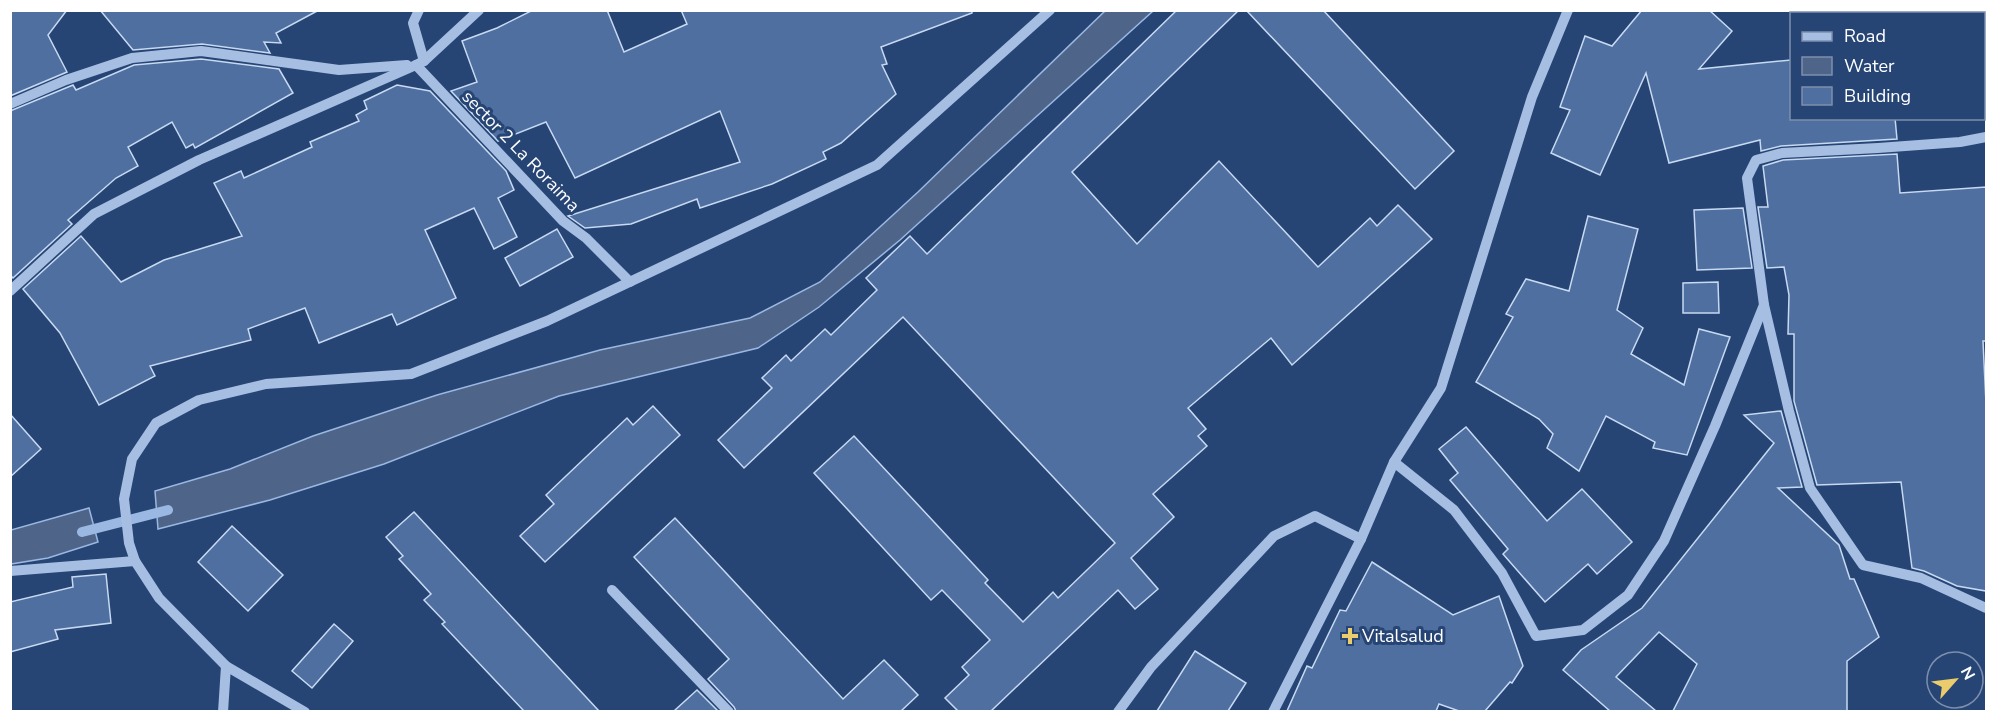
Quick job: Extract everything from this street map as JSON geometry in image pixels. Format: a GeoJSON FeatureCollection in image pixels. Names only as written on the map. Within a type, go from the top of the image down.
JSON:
{"type":"FeatureCollection","features":[{"type":"Feature","properties":{"kind":"street"},"geometry":{"type":"LineString","coordinates":[[419,10],[413,23],[420,63]]}},
{"type":"Feature","properties":{"kind":"street"},"geometry":{"type":"LineString","coordinates":[[10,291],[94,214],[199,160],[420,63],[479,10]]}},
{"type":"Feature","properties":{"kind":"street"},"geometry":{"type":"LineString","coordinates":[[305,711],[226,666],[159,598],[135,561],[129,543],[124,499],[132,459],[156,423],[199,400],[266,384],[411,374],[547,321],[877,165],[1050,10]]}},
{"type":"Feature","properties":{"kind":"street"},"geometry":{"type":"LineString","coordinates":[[1273,711],[1361,539],[1394,462],[1441,388],[1532,97],[1568,10]]}},
{"type":"Feature","properties":{"kind":"street"},"geometry":{"type":"LineString","coordinates":[[10,104],[66,80],[132,58],[155,55],[201,51],[339,70],[420,63]]}},
{"type":"Feature","properties":{"kind":"street","name":"sector 2 La Roraima"},"geometry":{"type":"LineString","coordinates":[[420,63],[563,221],[586,238],[630,282]]}},
{"type":"Feature","properties":{"kind":"street"},"geometry":{"type":"LineString","coordinates":[[1986,137],[1960,142],[1782,153],[1756,160],[1747,178],[1764,304],[1810,488],[1863,565],[1921,578],[1986,608]]}},
{"type":"Feature","properties":{"kind":"street"},"geometry":{"type":"LineString","coordinates":[[1394,462],[1454,510],[1502,573],[1536,636],[1583,630],[1628,595],[1664,541],[1715,426],[1764,304]]}},
{"type":"Feature","properties":{"kind":"street"},"geometry":{"type":"LineString","coordinates":[[1118,711],[1151,667],[1274,536],[1315,516],[1361,539]]}},
{"type":"Feature","properties":{"kind":"street"},"geometry":{"type":"LineString","coordinates":[[10,571],[135,561]]}},
{"type":"Feature","properties":{"kind":"street"},"geometry":{"type":"LineString","coordinates":[[612,590],[729,711]]}},
{"type":"Feature","properties":{"kind":"street"},"geometry":{"type":"LineString","coordinates":[[223,711],[226,666]]}},
{"type":"Feature","properties":{"kind":"water"},"geometry":{"type":"Polygon","coordinates":[[[1105,11],[1153,11],[900,240],[819,307],[758,348],[559,396],[384,464],[270,500],[158,529],[155,491],[230,469],[313,436],[437,395],[600,350],[750,318],[820,282],[918,192],[1105,11]]]}},
{"type":"Feature","properties":{"kind":"water"},"geometry":{"type":"Polygon","coordinates":[[[89,508],[98,542],[48,558],[11,564],[11,530],[89,508]]]}},
{"type":"Feature","properties":{"kind":"building"},"geometry":{"type":"Polygon","coordinates":[[[10,10],[67,10],[48,35],[67,72],[10,96],[10,10]]]}},
{"type":"Feature","properties":{"kind":"building"},"geometry":{"type":"Polygon","coordinates":[[[100,10],[319,10],[276,33],[281,43],[264,42],[270,53],[202,44],[133,50],[100,10]]]}},
{"type":"Feature","properties":{"kind":"building"},"geometry":{"type":"Polygon","coordinates":[[[533,10],[607,10],[624,52],[687,24],[681,10],[972,10],[972,13],[881,47],[887,64],[882,65],[896,94],[841,143],[823,152],[826,159],[772,184],[700,208],[697,199],[631,224],[585,228],[568,216],[740,162],[720,111],[575,178],[546,122],[498,141],[451,91],[477,82],[462,41],[497,28],[533,10]]]}},
{"type":"Feature","properties":{"kind":"building"},"geometry":{"type":"Polygon","coordinates":[[[1177,10],[1239,10],[1072,172],[1137,244],[1219,161],[1318,267],[1370,218],[1377,226],[1398,205],[1432,239],[1292,365],[1271,338],[1188,408],[1206,429],[1198,436],[1207,446],[1153,494],[1174,517],[1131,558],[1158,589],[1135,609],[1118,590],[991,711],[958,711],[945,698],[969,675],[962,667],[990,640],[942,590],[931,600],[814,473],[854,436],[988,580],[985,583],[1023,622],[1053,592],[1058,598],[1115,543],[903,317],[744,468],[718,440],[772,388],[762,378],[786,355],[791,361],[825,329],[831,335],[877,290],[866,278],[910,236],[927,254],[1177,10]]]}},
{"type":"Feature","properties":{"kind":"building"},"geometry":{"type":"Polygon","coordinates":[[[1246,10],[1323,10],[1454,151],[1415,189],[1246,10]]]}},
{"type":"Feature","properties":{"kind":"building"},"geometry":{"type":"Polygon","coordinates":[[[1642,10],[1709,10],[1732,31],[1699,69],[1790,60],[1790,120],[1895,120],[1897,139],[1781,146],[1761,151],[1760,140],[1669,163],[1646,73],[1600,175],[1551,153],[1570,110],[1560,107],[1585,36],[1612,46],[1642,10]]]}},
{"type":"Feature","properties":{"kind":"building"},"geometry":{"type":"Polygon","coordinates":[[[201,59],[279,69],[293,93],[195,148],[193,144],[186,148],[172,122],[128,147],[138,166],[116,178],[68,220],[72,224],[13,278],[10,275],[10,111],[73,85],[76,90],[134,65],[201,59]]]}},
{"type":"Feature","properties":{"kind":"building"},"geometry":{"type":"Polygon","coordinates":[[[397,85],[430,91],[506,171],[514,190],[498,198],[517,237],[494,249],[474,208],[425,230],[456,298],[397,325],[392,314],[319,343],[305,308],[248,329],[251,340],[150,366],[155,376],[99,405],[60,333],[23,289],[81,236],[121,282],[164,260],[242,236],[214,183],[241,171],[244,178],[312,147],[310,142],[359,121],[356,115],[367,109],[364,101],[397,85]]]}},
{"type":"Feature","properties":{"kind":"building"},"geometry":{"type":"Polygon","coordinates":[[[1897,154],[1900,193],[1986,187],[1986,341],[1983,341],[1986,403],[1986,591],[1957,586],[1912,568],[1901,482],[1817,485],[1794,401],[1794,334],[1788,334],[1789,295],[1784,267],[1767,268],[1758,207],[1768,207],[1763,166],[1783,160],[1897,154]]]}},
{"type":"Feature","properties":{"kind":"building"},"geometry":{"type":"Polygon","coordinates":[[[1743,208],[1752,268],[1697,270],[1694,210],[1743,208]]]}},
{"type":"Feature","properties":{"kind":"building"},"geometry":{"type":"Polygon","coordinates":[[[1588,216],[1638,229],[1617,310],[1643,328],[1631,354],[1684,385],[1699,329],[1730,337],[1687,455],[1653,448],[1655,442],[1606,416],[1579,471],[1547,448],[1553,434],[1539,419],[1476,382],[1513,317],[1506,314],[1526,279],[1569,291],[1588,216]]]}},
{"type":"Feature","properties":{"kind":"building"},"geometry":{"type":"Polygon","coordinates":[[[557,229],[573,257],[520,286],[505,258],[557,229]]]}},
{"type":"Feature","properties":{"kind":"building"},"geometry":{"type":"Polygon","coordinates":[[[1718,282],[1719,313],[1683,313],[1683,283],[1718,282]]]}},
{"type":"Feature","properties":{"kind":"building"},"geometry":{"type":"Polygon","coordinates":[[[653,406],[680,435],[545,562],[520,536],[554,504],[546,495],[627,418],[633,425],[653,406]]]}},
{"type":"Feature","properties":{"kind":"building"},"geometry":{"type":"Polygon","coordinates":[[[1781,411],[1802,487],[1778,488],[1839,545],[1850,579],[1854,579],[1879,637],[1847,661],[1847,711],[1673,711],[1697,664],[1659,632],[1616,677],[1656,711],[1610,711],[1563,670],[1581,650],[1642,608],[1774,443],[1744,415],[1781,411]]]}},
{"type":"Feature","properties":{"kind":"building"},"geometry":{"type":"Polygon","coordinates":[[[10,414],[41,449],[10,477],[10,414]]]}},
{"type":"Feature","properties":{"kind":"building"},"geometry":{"type":"Polygon","coordinates":[[[1466,427],[1547,521],[1582,489],[1632,542],[1597,574],[1588,564],[1545,602],[1503,554],[1508,549],[1450,480],[1458,473],[1439,449],[1466,427]]]}},
{"type":"Feature","properties":{"kind":"building"},"geometry":{"type":"Polygon","coordinates":[[[414,512],[599,711],[524,711],[442,624],[445,622],[424,600],[431,594],[399,559],[403,556],[386,537],[414,512]]]}},
{"type":"Feature","properties":{"kind":"building"},"geometry":{"type":"Polygon","coordinates":[[[675,518],[843,699],[884,660],[918,695],[901,711],[736,711],[708,679],[729,659],[634,557],[675,518]]]}},
{"type":"Feature","properties":{"kind":"building"},"geometry":{"type":"Polygon","coordinates":[[[232,526],[283,575],[248,611],[198,562],[232,526]]]}},
{"type":"Feature","properties":{"kind":"building"},"geometry":{"type":"Polygon","coordinates":[[[1372,562],[1453,615],[1499,596],[1523,666],[1512,683],[1510,682],[1485,711],[1459,711],[1439,704],[1436,711],[1287,711],[1307,666],[1312,668],[1340,610],[1346,611],[1372,562]]]}},
{"type":"Feature","properties":{"kind":"building"},"geometry":{"type":"Polygon","coordinates":[[[106,574],[111,623],[55,630],[58,639],[10,652],[10,602],[73,587],[72,577],[106,574]]]}},
{"type":"Feature","properties":{"kind":"building"},"geometry":{"type":"Polygon","coordinates":[[[334,624],[353,641],[312,688],[292,671],[334,624]]]}},
{"type":"Feature","properties":{"kind":"building"},"geometry":{"type":"Polygon","coordinates":[[[1195,651],[1246,683],[1228,711],[1157,711],[1195,651]]]}},
{"type":"Feature","properties":{"kind":"building"},"geometry":{"type":"Polygon","coordinates":[[[697,690],[718,711],[674,711],[697,690]]]}},
{"type":"Feature","properties":{"kind":"waterway"},"geometry":{"type":"LineString","coordinates":[[82,532],[168,510]]}},
{"type":"Feature","properties":{"kind":"place","name":"Vitalsalud"},"geometry":{"type":"Point","coordinates":[1350,636]}}]}
